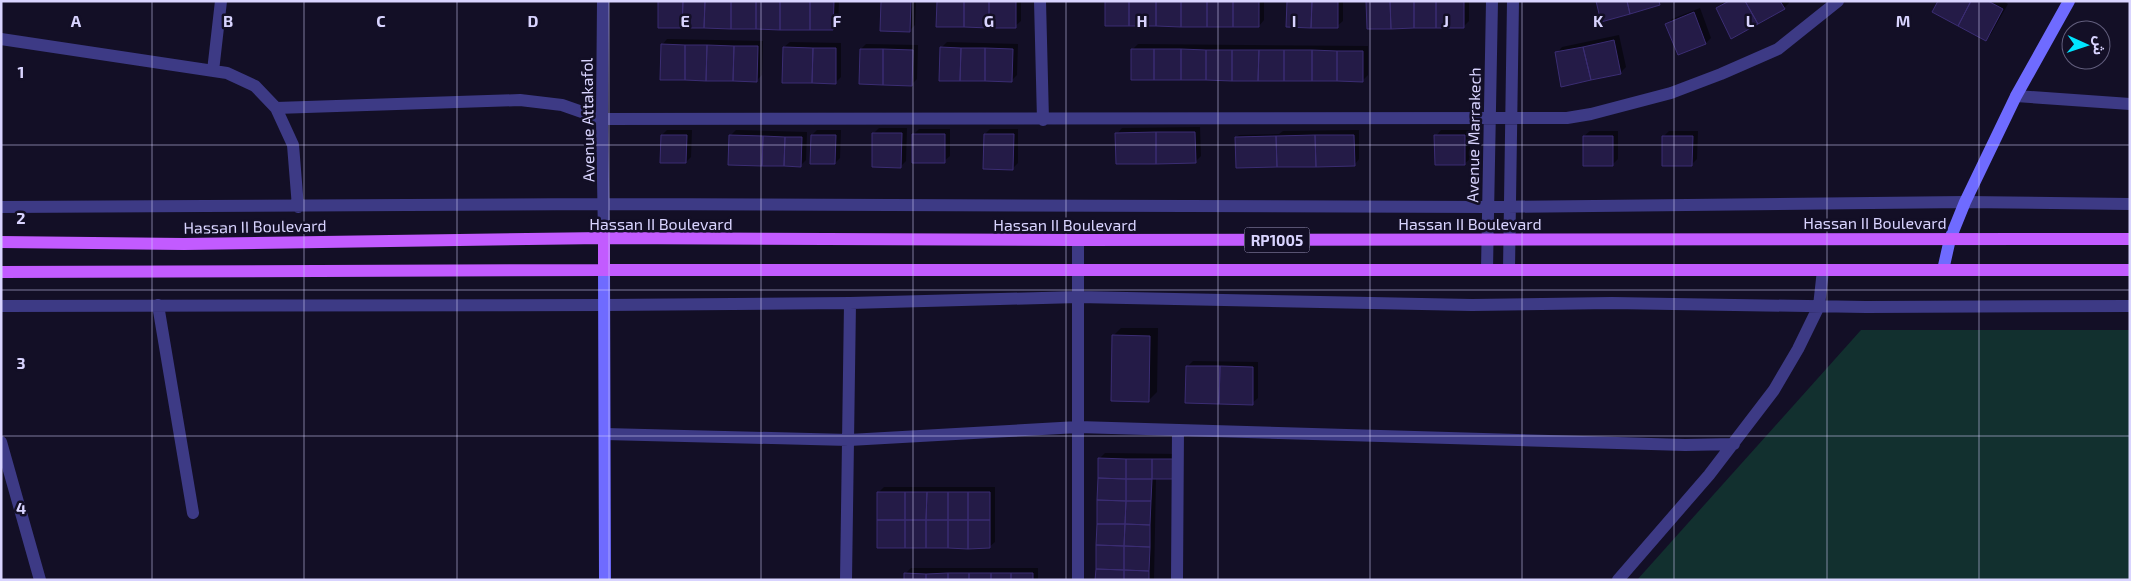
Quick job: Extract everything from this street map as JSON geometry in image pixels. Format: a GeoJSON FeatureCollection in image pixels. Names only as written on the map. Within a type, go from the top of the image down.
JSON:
{"type":"FeatureCollection","features":[{"type":"Feature","properties":{"kind":"main road","name":"Hassan II Boulevard"},"geometry":{"type":"LineString","coordinates":[[1,242],[184,244],[604,238],[1078,240],[2130,239]]}},
{"type":"Feature","properties":{"kind":"main road"},"geometry":{"type":"LineString","coordinates":[[1,272],[604,270],[604,238]]}},
{"type":"Feature","properties":{"kind":"main road","name":"RP1005"},"geometry":{"type":"LineString","coordinates":[[604,270],[1944,270]]}},
{"type":"Feature","properties":{"kind":"main road"},"geometry":{"type":"LineString","coordinates":[[1944,270],[2130,270]]}},
{"type":"Feature","properties":{"kind":"street"},"geometry":{"type":"LineString","coordinates":[[213,71],[222,1]]}},
{"type":"Feature","properties":{"kind":"street","name":"Avenue Attakafol"},"geometry":{"type":"LineString","coordinates":[[603,1],[604,238]]}},
{"type":"Feature","properties":{"kind":"street"},"geometry":{"type":"LineString","coordinates":[[1040,1],[1043,120]]}},
{"type":"Feature","properties":{"kind":"street","name":"Avenue Marrakech"},"geometry":{"type":"LineString","coordinates":[[1487,270],[1492,1]]}},
{"type":"Feature","properties":{"kind":"street"},"geometry":{"type":"LineString","coordinates":[[1508,269],[1513,1]]}},
{"type":"Feature","properties":{"kind":"street"},"geometry":{"type":"LineString","coordinates":[[276,108],[520,100],[562,105],[602,119],[1567,118],[1591,114],[1671,93],[1778,49],[1838,1]]}},
{"type":"Feature","properties":{"kind":"street"},"geometry":{"type":"LineString","coordinates":[[1944,270],[1950,239],[1965,202],[2016,96],[2069,1]]}},
{"type":"Feature","properties":{"kind":"street"},"geometry":{"type":"LineString","coordinates":[[1,39],[227,73],[255,86],[276,108],[293,145],[298,207]]}},
{"type":"Feature","properties":{"kind":"street"},"geometry":{"type":"LineString","coordinates":[[2016,96],[2130,104]]}},
{"type":"Feature","properties":{"kind":"street"},"geometry":{"type":"LineString","coordinates":[[1,207],[605,204],[1489,207],[1965,202],[2130,204]]}},
{"type":"Feature","properties":{"kind":"street"},"geometry":{"type":"LineString","coordinates":[[1078,240],[1078,580]]}},
{"type":"Feature","properties":{"kind":"street"},"geometry":{"type":"LineString","coordinates":[[604,270],[605,580]]}},
{"type":"Feature","properties":{"kind":"street"},"geometry":{"type":"LineString","coordinates":[[1618,580],[1734,444],[1774,390],[1798,349],[1819,306],[1823,270]]}},
{"type":"Feature","properties":{"kind":"street"},"geometry":{"type":"LineString","coordinates":[[1,306],[850,303],[1078,297],[1472,306],[1612,303],[1819,306],[2130,306]]}},
{"type":"Feature","properties":{"kind":"street"},"geometry":{"type":"LineString","coordinates":[[846,580],[850,303]]}},
{"type":"Feature","properties":{"kind":"street"},"geometry":{"type":"LineString","coordinates":[[158,305],[192,513]]}},
{"type":"Feature","properties":{"kind":"street"},"geometry":{"type":"LineString","coordinates":[[605,434],[849,440],[1078,427],[1685,445],[1734,444]]}},
{"type":"Feature","properties":{"kind":"street"},"geometry":{"type":"LineString","coordinates":[[1177,580],[1178,430]]}},
{"type":"Feature","properties":{"kind":"street"},"geometry":{"type":"LineString","coordinates":[[1,442],[40,580]]}},
{"type":"Feature","properties":{"kind":"green space"},"geometry":{"type":"Polygon","coordinates":[[[1861,330],[2130,330],[2130,580],[1637,580],[1861,330]]]}},
{"type":"Feature","properties":{"kind":"building"},"geometry":{"type":"Polygon","coordinates":[[[658,1],[683,1],[682,28],[658,28],[658,1]]]}},
{"type":"Feature","properties":{"kind":"building"},"geometry":{"type":"Polygon","coordinates":[[[683,1],[705,1],[704,28],[682,28],[683,1]]]}},
{"type":"Feature","properties":{"kind":"building"},"geometry":{"type":"Polygon","coordinates":[[[705,1],[731,1],[731,29],[704,28],[705,1]]]}},
{"type":"Feature","properties":{"kind":"building"},"geometry":{"type":"Polygon","coordinates":[[[731,1],[756,1],[756,29],[731,29],[731,1]]]}},
{"type":"Feature","properties":{"kind":"building"},"geometry":{"type":"Polygon","coordinates":[[[756,1],[780,1],[780,30],[756,29],[756,1]]]}},
{"type":"Feature","properties":{"kind":"building"},"geometry":{"type":"Polygon","coordinates":[[[780,1],[810,1],[810,30],[780,30],[780,1]]]}},
{"type":"Feature","properties":{"kind":"building"},"geometry":{"type":"Polygon","coordinates":[[[810,1],[834,1],[833,30],[810,30],[810,1]]]}},
{"type":"Feature","properties":{"kind":"building"},"geometry":{"type":"Polygon","coordinates":[[[881,1],[911,1],[910,32],[880,31],[881,1]]]}},
{"type":"Feature","properties":{"kind":"building"},"geometry":{"type":"Polygon","coordinates":[[[937,1],[964,1],[964,27],[936,27],[937,1]]]}},
{"type":"Feature","properties":{"kind":"building"},"geometry":{"type":"Polygon","coordinates":[[[964,1],[989,1],[989,28],[964,27],[964,1]]]}},
{"type":"Feature","properties":{"kind":"building"},"geometry":{"type":"Polygon","coordinates":[[[989,1],[1016,1],[1016,28],[989,28],[989,1]]]}},
{"type":"Feature","properties":{"kind":"building"},"geometry":{"type":"Polygon","coordinates":[[[1105,1],[1129,1],[1129,26],[1105,26],[1105,1]]]}},
{"type":"Feature","properties":{"kind":"building"},"geometry":{"type":"Polygon","coordinates":[[[1129,1],[1156,1],[1156,26],[1129,26],[1129,1]]]}},
{"type":"Feature","properties":{"kind":"building"},"geometry":{"type":"Polygon","coordinates":[[[1156,1],[1181,1],[1181,27],[1156,26],[1156,1]]]}},
{"type":"Feature","properties":{"kind":"building"},"geometry":{"type":"Polygon","coordinates":[[[1181,1],[1207,1],[1207,27],[1181,27],[1181,1]]]}},
{"type":"Feature","properties":{"kind":"building"},"geometry":{"type":"Polygon","coordinates":[[[1207,1],[1233,1],[1233,27],[1207,27],[1207,1]]]}},
{"type":"Feature","properties":{"kind":"building"},"geometry":{"type":"Polygon","coordinates":[[[1233,1],[1259,1],[1259,27],[1233,27],[1233,1]]]}},
{"type":"Feature","properties":{"kind":"building"},"geometry":{"type":"Polygon","coordinates":[[[1287,1],[1312,1],[1311,28],[1286,27],[1287,1]]]}},
{"type":"Feature","properties":{"kind":"building"},"geometry":{"type":"Polygon","coordinates":[[[1312,1],[1338,1],[1338,28],[1311,28],[1312,1]]]}},
{"type":"Feature","properties":{"kind":"building"},"geometry":{"type":"Polygon","coordinates":[[[1366,1],[1390,1],[1391,29],[1367,29],[1366,1]]]}},
{"type":"Feature","properties":{"kind":"building"},"geometry":{"type":"Polygon","coordinates":[[[1390,1],[1414,1],[1414,28],[1391,29],[1390,1]]]}},
{"type":"Feature","properties":{"kind":"building"},"geometry":{"type":"Polygon","coordinates":[[[1414,1],[1436,1],[1436,28],[1414,28],[1414,1]]]}},
{"type":"Feature","properties":{"kind":"building"},"geometry":{"type":"Polygon","coordinates":[[[1436,1],[1464,1],[1464,28],[1436,28],[1436,1]]]}},
{"type":"Feature","properties":{"kind":"building"},"geometry":{"type":"Polygon","coordinates":[[[1596,1],[1627,1],[1630,14],[1601,22],[1596,1]]]}},
{"type":"Feature","properties":{"kind":"building"},"geometry":{"type":"Polygon","coordinates":[[[1627,1],[1659,1],[1660,5],[1630,14],[1627,1]]]}},
{"type":"Feature","properties":{"kind":"building"},"geometry":{"type":"Polygon","coordinates":[[[1729,1],[1745,1],[1758,24],[1731,39],[1716,8],[1729,1]]]}},
{"type":"Feature","properties":{"kind":"building"},"geometry":{"type":"Polygon","coordinates":[[[1745,1],[1780,1],[1785,9],[1758,24],[1745,1]]]}},
{"type":"Feature","properties":{"kind":"building"},"geometry":{"type":"Polygon","coordinates":[[[1938,1],[1971,1],[1958,26],[1932,12],[1938,1]]]}},
{"type":"Feature","properties":{"kind":"building"},"geometry":{"type":"Polygon","coordinates":[[[1971,1],[1988,1],[2003,9],[1986,41],[1958,26],[1971,1]]]}},
{"type":"Feature","properties":{"kind":"building"},"geometry":{"type":"Polygon","coordinates":[[[1694,12],[1706,44],[1678,55],[1665,24],[1694,12]]]}},
{"type":"Feature","properties":{"kind":"building"},"geometry":{"type":"Polygon","coordinates":[[[1614,40],[1621,74],[1591,80],[1583,47],[1614,40]]]}},
{"type":"Feature","properties":{"kind":"building"},"geometry":{"type":"Polygon","coordinates":[[[661,44],[685,45],[685,80],[660,80],[661,44]]]}},
{"type":"Feature","properties":{"kind":"building"},"geometry":{"type":"Polygon","coordinates":[[[685,45],[707,45],[706,81],[685,80],[685,45]]]}},
{"type":"Feature","properties":{"kind":"building"},"geometry":{"type":"Polygon","coordinates":[[[707,45],[734,46],[733,81],[706,81],[707,45]]]}},
{"type":"Feature","properties":{"kind":"building"},"geometry":{"type":"Polygon","coordinates":[[[734,46],[758,46],[757,82],[733,81],[734,46]]]}},
{"type":"Feature","properties":{"kind":"building"},"geometry":{"type":"Polygon","coordinates":[[[783,47],[813,48],[812,83],[782,83],[783,47]]]}},
{"type":"Feature","properties":{"kind":"building"},"geometry":{"type":"Polygon","coordinates":[[[940,47],[961,48],[960,81],[939,81],[940,47]]]}},
{"type":"Feature","properties":{"kind":"building"},"geometry":{"type":"Polygon","coordinates":[[[1583,47],[1591,80],[1561,87],[1555,52],[1583,47]]]}},
{"type":"Feature","properties":{"kind":"building"},"geometry":{"type":"Polygon","coordinates":[[[813,48],[836,48],[836,84],[812,83],[813,48]]]}},
{"type":"Feature","properties":{"kind":"building"},"geometry":{"type":"Polygon","coordinates":[[[961,48],[985,48],[985,81],[960,81],[961,48]]]}},
{"type":"Feature","properties":{"kind":"building"},"geometry":{"type":"Polygon","coordinates":[[[985,48],[1013,49],[1012,82],[985,81],[985,48]]]}},
{"type":"Feature","properties":{"kind":"building"},"geometry":{"type":"Polygon","coordinates":[[[860,49],[883,49],[883,85],[859,84],[860,49]]]}},
{"type":"Feature","properties":{"kind":"building"},"geometry":{"type":"Polygon","coordinates":[[[883,49],[913,50],[912,86],[883,85],[883,49]]]}},
{"type":"Feature","properties":{"kind":"building"},"geometry":{"type":"Polygon","coordinates":[[[1131,49],[1154,49],[1154,80],[1131,80],[1131,49]]]}},
{"type":"Feature","properties":{"kind":"building"},"geometry":{"type":"Polygon","coordinates":[[[1154,49],[1181,49],[1181,80],[1154,80],[1154,49]]]}},
{"type":"Feature","properties":{"kind":"building"},"geometry":{"type":"Polygon","coordinates":[[[1181,49],[1206,50],[1206,80],[1181,80],[1181,49]]]}},
{"type":"Feature","properties":{"kind":"building"},"geometry":{"type":"Polygon","coordinates":[[[1206,50],[1232,50],[1232,81],[1206,80],[1206,50]]]}},
{"type":"Feature","properties":{"kind":"building"},"geometry":{"type":"Polygon","coordinates":[[[1232,50],[1259,50],[1258,81],[1232,81],[1232,50]]]}},
{"type":"Feature","properties":{"kind":"building"},"geometry":{"type":"Polygon","coordinates":[[[1259,50],[1284,50],[1284,81],[1258,81],[1259,50]]]}},
{"type":"Feature","properties":{"kind":"building"},"geometry":{"type":"Polygon","coordinates":[[[1284,50],[1312,50],[1312,81],[1284,81],[1284,50]]]}},
{"type":"Feature","properties":{"kind":"building"},"geometry":{"type":"Polygon","coordinates":[[[1312,50],[1337,51],[1337,81],[1312,81],[1312,50]]]}},
{"type":"Feature","properties":{"kind":"building"},"geometry":{"type":"Polygon","coordinates":[[[1337,51],[1363,51],[1363,82],[1337,81],[1337,51]]]}},
{"type":"Feature","properties":{"kind":"building"},"geometry":{"type":"Polygon","coordinates":[[[1156,132],[1195,132],[1196,163],[1156,164],[1156,132]]]}},
{"type":"Feature","properties":{"kind":"building"},"geometry":{"type":"Polygon","coordinates":[[[1156,132],[1156,164],[1116,164],[1115,133],[1156,132]]]}},
{"type":"Feature","properties":{"kind":"building"},"geometry":{"type":"Polygon","coordinates":[[[872,133],[902,133],[901,168],[872,167],[872,133]]]}},
{"type":"Feature","properties":{"kind":"building"},"geometry":{"type":"Polygon","coordinates":[[[912,134],[945,134],[945,163],[912,163],[912,134]]]}},
{"type":"Feature","properties":{"kind":"building"},"geometry":{"type":"Polygon","coordinates":[[[984,134],[1014,134],[1013,170],[983,169],[984,134]]]}},
{"type":"Feature","properties":{"kind":"building"},"geometry":{"type":"Polygon","coordinates":[[[661,135],[687,135],[686,163],[660,163],[661,135]]]}},
{"type":"Feature","properties":{"kind":"building"},"geometry":{"type":"Polygon","coordinates":[[[729,135],[763,136],[762,166],[728,165],[729,135]]]}},
{"type":"Feature","properties":{"kind":"building"},"geometry":{"type":"Polygon","coordinates":[[[811,135],[836,135],[835,164],[810,164],[811,135]]]}},
{"type":"Feature","properties":{"kind":"building"},"geometry":{"type":"Polygon","coordinates":[[[1315,135],[1316,167],[1277,167],[1276,136],[1315,135]]]}},
{"type":"Feature","properties":{"kind":"building"},"geometry":{"type":"Polygon","coordinates":[[[1315,135],[1354,135],[1355,166],[1316,167],[1315,135]]]}},
{"type":"Feature","properties":{"kind":"building"},"geometry":{"type":"Polygon","coordinates":[[[1434,135],[1465,135],[1465,165],[1435,165],[1434,135]]]}},
{"type":"Feature","properties":{"kind":"building"},"geometry":{"type":"Polygon","coordinates":[[[763,136],[785,137],[784,166],[762,166],[763,136]]]}},
{"type":"Feature","properties":{"kind":"building"},"geometry":{"type":"Polygon","coordinates":[[[1276,136],[1277,167],[1236,168],[1235,137],[1276,136]]]}},
{"type":"Feature","properties":{"kind":"building"},"geometry":{"type":"Polygon","coordinates":[[[1583,136],[1613,136],[1613,166],[1583,166],[1583,136]]]}},
{"type":"Feature","properties":{"kind":"building"},"geometry":{"type":"Polygon","coordinates":[[[1662,136],[1693,136],[1692,166],[1662,166],[1662,136]]]}},
{"type":"Feature","properties":{"kind":"building"},"geometry":{"type":"Polygon","coordinates":[[[785,137],[802,137],[801,167],[784,166],[785,137]]]}},
{"type":"Feature","properties":{"kind":"building"},"geometry":{"type":"Polygon","coordinates":[[[1112,335],[1150,336],[1149,402],[1111,401],[1112,335]]]}},
{"type":"Feature","properties":{"kind":"building"},"geometry":{"type":"Polygon","coordinates":[[[1186,366],[1220,366],[1219,404],[1185,403],[1186,366]]]}},
{"type":"Feature","properties":{"kind":"building"},"geometry":{"type":"Polygon","coordinates":[[[1220,366],[1253,367],[1253,405],[1219,404],[1220,366]]]}},
{"type":"Feature","properties":{"kind":"building"},"geometry":{"type":"Polygon","coordinates":[[[1098,458],[1126,459],[1126,479],[1098,478],[1098,458]]]}},
{"type":"Feature","properties":{"kind":"building"},"geometry":{"type":"Polygon","coordinates":[[[1126,459],[1152,459],[1152,479],[1126,479],[1126,459]]]}},
{"type":"Feature","properties":{"kind":"building"},"geometry":{"type":"Polygon","coordinates":[[[1152,459],[1173,459],[1173,479],[1152,479],[1152,459]]]}},
{"type":"Feature","properties":{"kind":"building"},"geometry":{"type":"Polygon","coordinates":[[[1098,478],[1126,479],[1126,501],[1097,500],[1098,478]]]}},
{"type":"Feature","properties":{"kind":"building"},"geometry":{"type":"Polygon","coordinates":[[[1126,479],[1152,479],[1151,501],[1126,501],[1126,479]]]}},
{"type":"Feature","properties":{"kind":"building"},"geometry":{"type":"Polygon","coordinates":[[[877,492],[905,492],[905,520],[877,520],[877,492]]]}},
{"type":"Feature","properties":{"kind":"building"},"geometry":{"type":"Polygon","coordinates":[[[905,492],[927,492],[926,520],[905,520],[905,492]]]}},
{"type":"Feature","properties":{"kind":"building"},"geometry":{"type":"Polygon","coordinates":[[[927,492],[948,492],[948,520],[926,520],[927,492]]]}},
{"type":"Feature","properties":{"kind":"building"},"geometry":{"type":"Polygon","coordinates":[[[948,492],[968,492],[968,520],[948,520],[948,492]]]}},
{"type":"Feature","properties":{"kind":"building"},"geometry":{"type":"Polygon","coordinates":[[[968,492],[990,492],[990,520],[968,520],[968,492]]]}},
{"type":"Feature","properties":{"kind":"building"},"geometry":{"type":"Polygon","coordinates":[[[1097,500],[1126,501],[1125,524],[1097,524],[1097,500]]]}},
{"type":"Feature","properties":{"kind":"building"},"geometry":{"type":"Polygon","coordinates":[[[1126,501],[1151,501],[1150,525],[1125,524],[1126,501]]]}},
{"type":"Feature","properties":{"kind":"building"},"geometry":{"type":"Polygon","coordinates":[[[877,520],[905,520],[905,548],[877,548],[877,520]]]}},
{"type":"Feature","properties":{"kind":"building"},"geometry":{"type":"Polygon","coordinates":[[[905,520],[926,520],[926,548],[905,548],[905,520]]]}},
{"type":"Feature","properties":{"kind":"building"},"geometry":{"type":"Polygon","coordinates":[[[926,520],[948,520],[948,548],[926,548],[926,520]]]}},
{"type":"Feature","properties":{"kind":"building"},"geometry":{"type":"Polygon","coordinates":[[[948,520],[968,520],[968,549],[948,548],[948,520]]]}},
{"type":"Feature","properties":{"kind":"building"},"geometry":{"type":"Polygon","coordinates":[[[968,520],[990,520],[990,548],[968,549],[968,520]]]}},
{"type":"Feature","properties":{"kind":"building"},"geometry":{"type":"Polygon","coordinates":[[[1097,524],[1125,524],[1124,546],[1096,545],[1097,524]]]}},
{"type":"Feature","properties":{"kind":"building"},"geometry":{"type":"Polygon","coordinates":[[[1125,524],[1150,525],[1150,547],[1124,546],[1125,524]]]}},
{"type":"Feature","properties":{"kind":"building"},"geometry":{"type":"Polygon","coordinates":[[[1096,545],[1124,546],[1124,570],[1096,569],[1096,545]]]}},
{"type":"Feature","properties":{"kind":"building"},"geometry":{"type":"Polygon","coordinates":[[[1124,546],[1150,547],[1149,571],[1124,570],[1124,546]]]}},
{"type":"Feature","properties":{"kind":"building"},"geometry":{"type":"Polygon","coordinates":[[[1096,569],[1124,570],[1124,580],[1095,580],[1096,569]]]}},
{"type":"Feature","properties":{"kind":"building"},"geometry":{"type":"Polygon","coordinates":[[[1124,570],[1149,571],[1149,580],[1124,580],[1124,570]]]}},
{"type":"Feature","properties":{"kind":"building"},"geometry":{"type":"Polygon","coordinates":[[[904,573],[926,574],[926,580],[904,580],[904,573]]]}},
{"type":"Feature","properties":{"kind":"building"},"geometry":{"type":"Polygon","coordinates":[[[948,573],[969,573],[969,580],[948,580],[948,573]]]}},
{"type":"Feature","properties":{"kind":"building"},"geometry":{"type":"Polygon","coordinates":[[[948,573],[948,580],[926,580],[926,574],[948,573]]]}},
{"type":"Feature","properties":{"kind":"building"},"geometry":{"type":"Polygon","coordinates":[[[969,573],[991,573],[991,580],[969,580],[969,573]]]}},
{"type":"Feature","properties":{"kind":"building"},"geometry":{"type":"Polygon","coordinates":[[[991,573],[1011,573],[1011,580],[991,580],[991,573]]]}},
{"type":"Feature","properties":{"kind":"building"},"geometry":{"type":"Polygon","coordinates":[[[1011,573],[1033,573],[1033,580],[1011,580],[1011,573]]]}}]}
